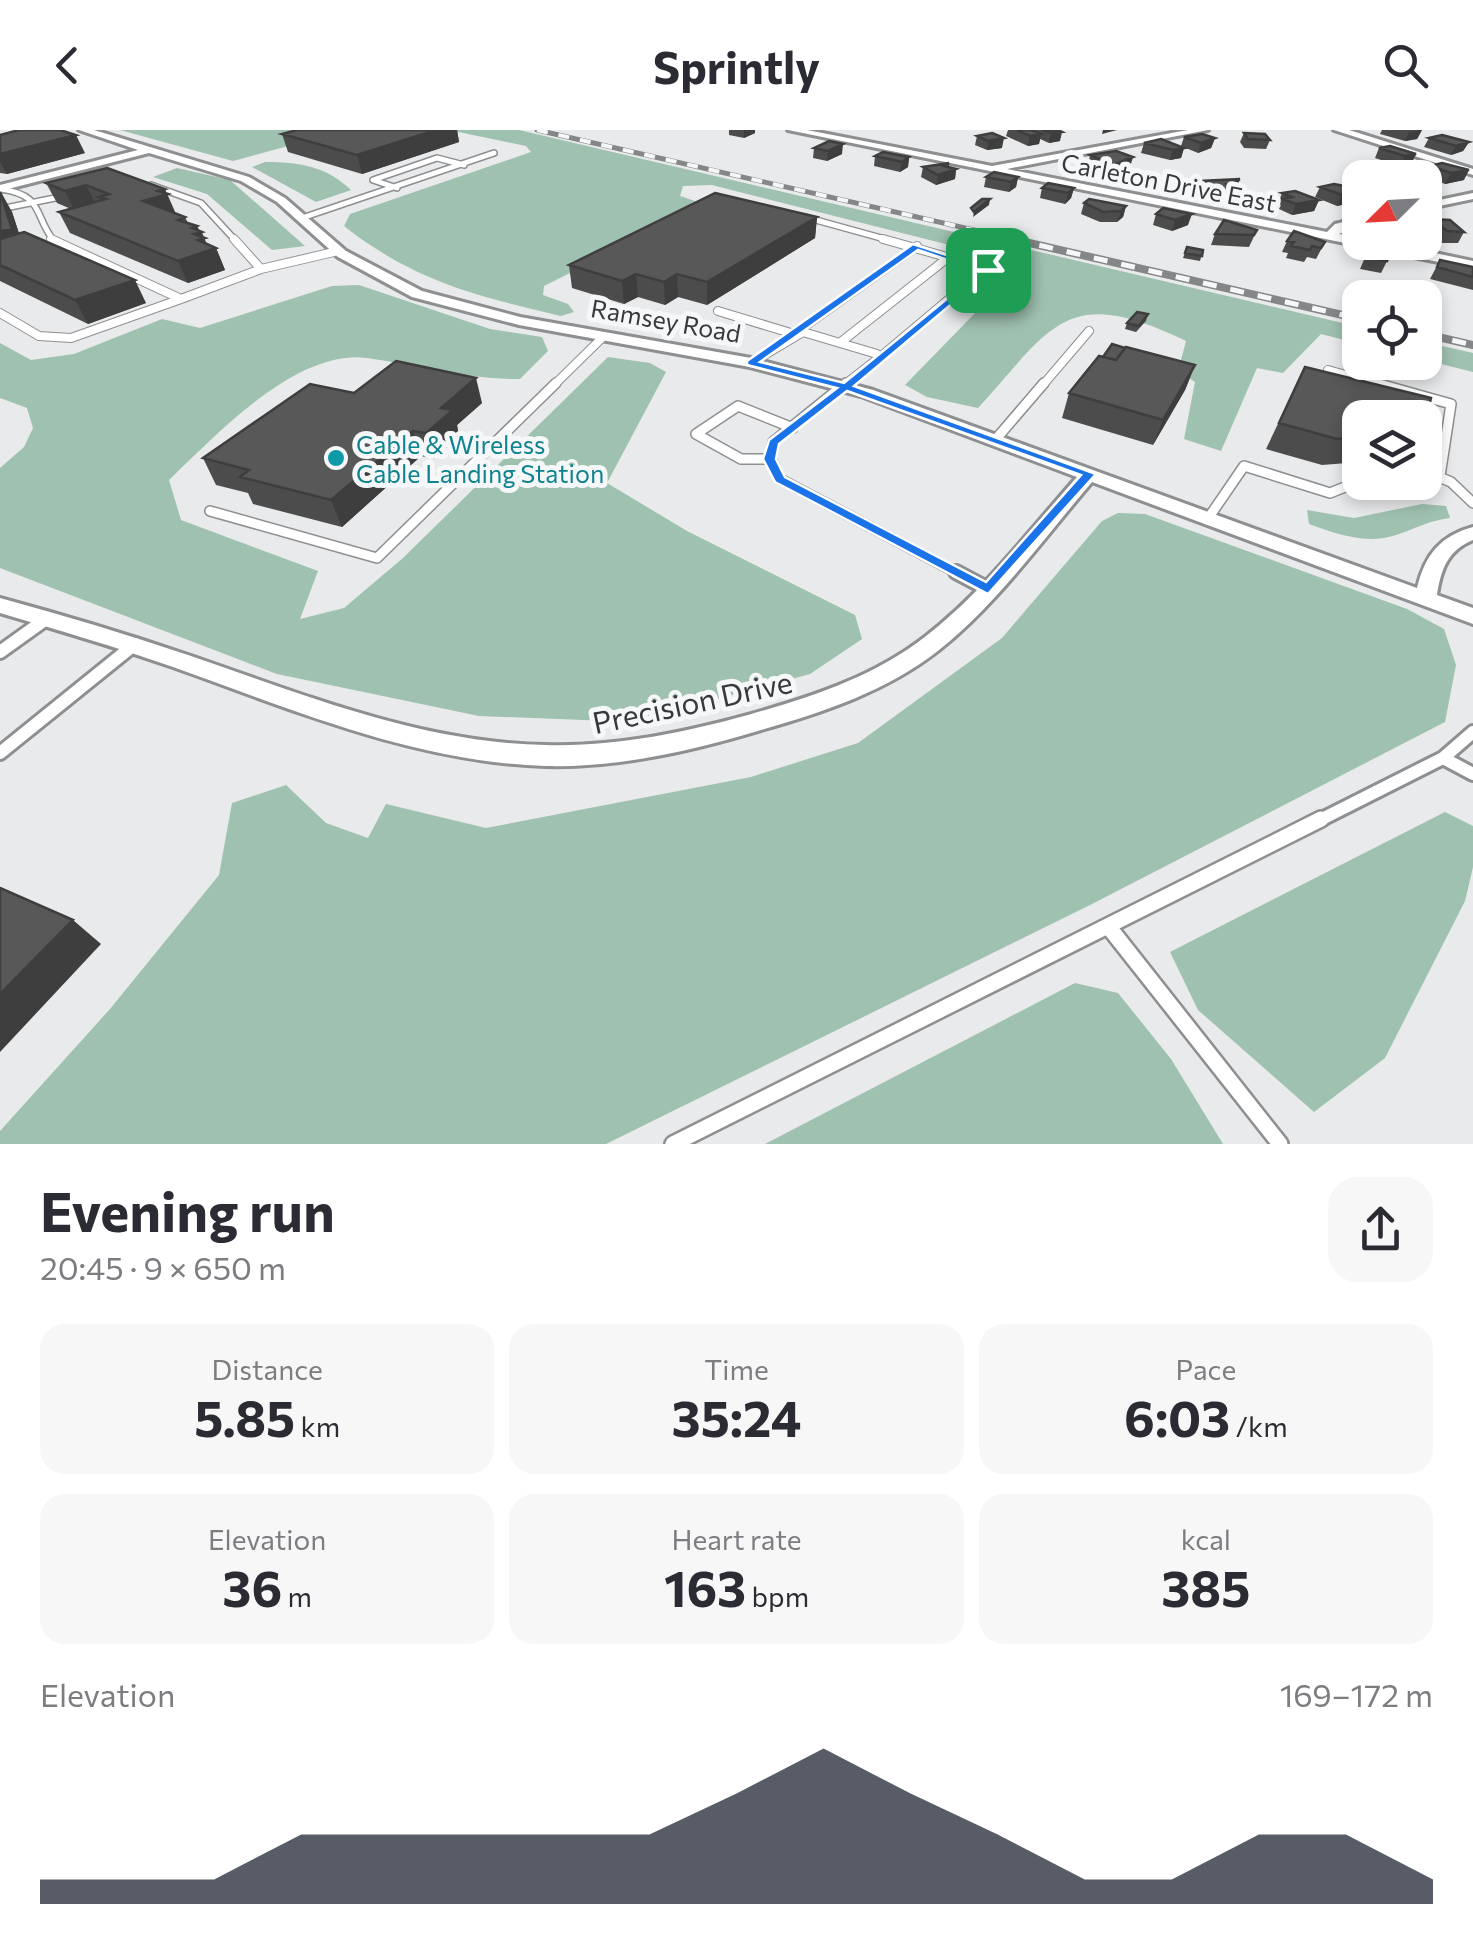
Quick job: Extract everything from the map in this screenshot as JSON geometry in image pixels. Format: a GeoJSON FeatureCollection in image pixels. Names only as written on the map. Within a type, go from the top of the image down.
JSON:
{"type":"FeatureCollection","features":[{"type":"Feature","properties":{"kind":"street","name":"Ramsey Road"},"geometry":{"type":"LineString","coordinates":[[84,130],[246,179],[302,218],[338,250],[377,276],[417,294],[603,338],[751,363],[846,387],[1473,616]]}},
{"type":"Feature","properties":{"kind":"street","name":"Carleton Drive East"},"geometry":{"type":"LineString","coordinates":[[794,130],[1342,238]]}},
{"type":"Feature","properties":{"kind":"street"},"geometry":{"type":"LineString","coordinates":[[994,170],[1016,160],[1203,130]]}},
{"type":"Feature","properties":{"kind":"street"},"geometry":{"type":"LineString","coordinates":[[1338,130],[1473,172]]}},
{"type":"Feature","properties":{"kind":"street"},"geometry":{"type":"LineString","coordinates":[[0,188],[149,150]]}},
{"type":"Feature","properties":{"kind":"street"},"geometry":{"type":"LineString","coordinates":[[1442,202],[1473,196]]}},
{"type":"Feature","properties":{"kind":"street"},"geometry":{"type":"LineString","coordinates":[[1330,236],[1342,225]]}},
{"type":"Feature","properties":{"kind":"street","name":"Carleton Drive East"},"geometry":{"type":"LineString","coordinates":[[1442,259],[1473,265]]}},
{"type":"Feature","properties":{"kind":"street","name":"Precision Drive"},"geometry":{"type":"LineString","coordinates":[[0,605],[134,644],[332,713],[458,747],[520,755],[585,754],[737,728],[813,706],[888,674],[933,643],[988,589],[1090,474]]}},
{"type":"Feature","properties":{"kind":"street"},"geometry":{"type":"LineString","coordinates":[[1426,599],[1430,569],[1442,551],[1450,540],[1473,533]]}},
{"type":"Feature","properties":{"kind":"lane"},"geometry":{"type":"LineString","coordinates":[[302,218],[494,153]]}},
{"type":"Feature","properties":{"kind":"lane"},"geometry":{"type":"LineString","coordinates":[[398,188],[373,180],[437,158],[464,165]]}},
{"type":"Feature","properties":{"kind":"lane"},"geometry":{"type":"LineString","coordinates":[[140,181],[201,203],[261,270]]}},
{"type":"Feature","properties":{"kind":"lane"},"geometry":{"type":"LineString","coordinates":[[0,188],[36,203],[51,240],[180,299]]}},
{"type":"Feature","properties":{"kind":"lane"},"geometry":{"type":"LineString","coordinates":[[0,209],[72,194]]}},
{"type":"Feature","properties":{"kind":"lane"},"geometry":{"type":"LineString","coordinates":[[793,214],[916,246],[988,270],[774,442],[770,459],[780,479],[794,488],[988,589]]}},
{"type":"Feature","properties":{"kind":"lane"},"geometry":{"type":"LineString","coordinates":[[751,363],[916,246]]}},
{"type":"Feature","properties":{"kind":"lane"},"geometry":{"type":"LineString","coordinates":[[0,313],[39,336],[71,338],[261,270],[338,250]]}},
{"type":"Feature","properties":{"kind":"lane"},"geometry":{"type":"LineString","coordinates":[[841,342],[950,256]]}},
{"type":"Feature","properties":{"kind":"lane"},"geometry":{"type":"LineString","coordinates":[[718,311],[794,334],[803,332],[871,350],[879,358]]}},
{"type":"Feature","properties":{"kind":"lane"},"geometry":{"type":"LineString","coordinates":[[996,439],[1089,331]]}},
{"type":"Feature","properties":{"kind":"lane"},"geometry":{"type":"LineString","coordinates":[[210,511],[377,558],[603,338]]}},
{"type":"Feature","properties":{"kind":"lane"},"geometry":{"type":"LineString","coordinates":[[1328,370],[1436,400]]}},
{"type":"Feature","properties":{"kind":"lane"},"geometry":{"type":"LineString","coordinates":[[1442,402],[1450,404],[1442,462]]}},
{"type":"Feature","properties":{"kind":"lane"},"geometry":{"type":"LineString","coordinates":[[770,459],[741,459],[696,434],[738,406],[793,428]]}},
{"type":"Feature","properties":{"kind":"lane"},"geometry":{"type":"LineString","coordinates":[[1207,520],[1244,466],[1330,493],[1342,488]]}},
{"type":"Feature","properties":{"kind":"lane"},"geometry":{"type":"LineString","coordinates":[[1442,478],[1473,504]]}},
{"type":"Feature","properties":{"kind":"lane"},"geometry":{"type":"LineString","coordinates":[[0,652],[46,619]]}},
{"type":"Feature","properties":{"kind":"lane"},"geometry":{"type":"LineString","coordinates":[[0,754],[134,644]]}},
{"type":"Feature","properties":{"kind":"lane"},"geometry":{"type":"LineString","coordinates":[[673,1144],[1443,758],[1473,732]]}},
{"type":"Feature","properties":{"kind":"lane"},"geometry":{"type":"LineString","coordinates":[[1443,758],[1473,774]]}},
{"type":"Feature","properties":{"kind":"lane"},"geometry":{"type":"LineString","coordinates":[[1108,926],[1280,1144]]}},
{"type":"Feature","properties":{"kind":"green space"},"geometry":{"type":"Polygon","coordinates":[[[120,130],[347,130],[233,161],[120,130]]]}},
{"type":"Feature","properties":{"kind":"green space"},"geometry":{"type":"Polygon","coordinates":[[[449,130],[519,130],[1342,323],[1342,339],[1321,334],[1283,373],[1257,368],[1221,451],[1184,439],[1195,382],[1178,371],[1186,341],[1114,316],[1088,315],[1066,322],[1046,335],[978,408],[927,397],[905,385],[1020,267],[1005,259],[712,185],[683,186],[680,196],[707,205],[544,286],[543,295],[568,304],[574,312],[561,316],[447,284],[395,260],[344,226],[350,214],[531,152],[526,146],[449,130]]]}},
{"type":"Feature","properties":{"kind":"green space"},"geometry":{"type":"Polygon","coordinates":[[[265,162],[311,167],[351,190],[316,202],[252,167],[265,162]]]}},
{"type":"Feature","properties":{"kind":"green space"},"geometry":{"type":"Polygon","coordinates":[[[177,168],[230,180],[305,246],[272,250],[207,194],[153,177],[177,168]]]}},
{"type":"Feature","properties":{"kind":"green space"},"geometry":{"type":"Polygon","coordinates":[[[359,285],[490,329],[542,337],[548,351],[520,379],[462,375],[367,358],[340,359],[313,367],[259,399],[169,480],[181,520],[318,571],[300,619],[344,608],[403,558],[608,357],[650,363],[666,372],[607,483],[687,531],[855,615],[862,639],[810,674],[634,722],[479,716],[277,674],[0,568],[0,468],[24,447],[33,428],[27,408],[0,398],[0,343],[31,360],[74,354],[162,319],[200,328],[332,286],[359,285]]]}},
{"type":"Feature","properties":{"kind":"green space"},"geometry":{"type":"Polygon","coordinates":[[[1442,346],[1473,353],[1473,372],[1442,364],[1442,346]]]}},
{"type":"Feature","properties":{"kind":"green space"},"geometry":{"type":"Polygon","coordinates":[[[1422,504],[1446,506],[1450,518],[1374,539],[1341,535],[1309,524],[1307,510],[1354,518],[1422,504]]]}},
{"type":"Feature","properties":{"kind":"green space"},"geometry":{"type":"Polygon","coordinates":[[[1118,513],[1145,514],[1407,609],[1444,629],[1456,665],[1445,722],[1092,904],[606,1144],[0,1144],[0,1131],[110,1009],[219,875],[232,803],[286,785],[326,823],[368,838],[386,804],[486,828],[751,777],[858,743],[1002,638],[1102,521],[1118,513]]]}},
{"type":"Feature","properties":{"kind":"green space"},"geometry":{"type":"Polygon","coordinates":[[[1445,812],[1473,826],[1473,867],[1465,901],[1385,1058],[1314,1112],[1198,1010],[1170,952],[1445,812]]]}},
{"type":"Feature","properties":{"kind":"green space"},"geometry":{"type":"Polygon","coordinates":[[[1075,983],[1118,993],[1171,1059],[1223,1144],[765,1144],[1075,983]]]}},
{"type":"Feature","properties":{"kind":"building"},"geometry":{"type":"Polygon","coordinates":[[[19,130],[60,130],[76,135],[0,154],[0,135],[19,130]]]}},
{"type":"Feature","properties":{"kind":"building"},"geometry":{"type":"Polygon","coordinates":[[[297,130],[436,130],[357,155],[282,134],[297,130]]]}},
{"type":"Feature","properties":{"kind":"building"},"geometry":{"type":"Polygon","coordinates":[[[1017,130],[1031,130],[1041,134],[1030,136],[1017,130]]]}},
{"type":"Feature","properties":{"kind":"building"},"geometry":{"type":"Polygon","coordinates":[[[992,133],[1004,138],[988,141],[977,136],[992,133]]]}},
{"type":"Feature","properties":{"kind":"building"},"geometry":{"type":"Polygon","coordinates":[[[1244,133],[1265,134],[1270,140],[1248,139],[1244,133]]]}},
{"type":"Feature","properties":{"kind":"building"},"geometry":{"type":"Polygon","coordinates":[[[1202,134],[1215,138],[1201,143],[1184,137],[1202,134]]]}},
{"type":"Feature","properties":{"kind":"building"},"geometry":{"type":"Polygon","coordinates":[[[1442,135],[1469,142],[1456,146],[1429,138],[1442,135]]]}},
{"type":"Feature","properties":{"kind":"building"},"geometry":{"type":"Polygon","coordinates":[[[1161,139],[1184,148],[1173,150],[1144,143],[1161,139]]]}},
{"type":"Feature","properties":{"kind":"building"},"geometry":{"type":"Polygon","coordinates":[[[829,141],[843,144],[828,151],[814,148],[829,141]]]}},
{"type":"Feature","properties":{"kind":"building"},"geometry":{"type":"Polygon","coordinates":[[[1390,146],[1416,154],[1405,156],[1379,148],[1390,146]]]}},
{"type":"Feature","properties":{"kind":"building"},"geometry":{"type":"Polygon","coordinates":[[[1116,151],[1133,157],[1113,165],[1090,155],[1116,151]]]}},
{"type":"Feature","properties":{"kind":"building"},"geometry":{"type":"Polygon","coordinates":[[[883,152],[909,157],[902,162],[875,156],[883,152]]]}},
{"type":"Feature","properties":{"kind":"building"},"geometry":{"type":"Polygon","coordinates":[[[949,163],[944,166],[956,169],[938,175],[923,167],[949,163]]]}},
{"type":"Feature","properties":{"kind":"building"},"geometry":{"type":"Polygon","coordinates":[[[1442,163],[1469,170],[1442,170],[1442,163]]]}},
{"type":"Feature","properties":{"kind":"building"},"geometry":{"type":"Polygon","coordinates":[[[107,168],[165,189],[158,191],[168,194],[143,201],[185,217],[178,220],[197,226],[192,228],[202,232],[194,234],[205,238],[198,240],[216,248],[178,261],[59,212],[106,199],[99,197],[109,194],[86,185],[65,191],[46,183],[107,168]]]}},
{"type":"Feature","properties":{"kind":"building"},"geometry":{"type":"Polygon","coordinates":[[[994,172],[1018,177],[1011,182],[986,177],[994,172]]]}},
{"type":"Feature","properties":{"kind":"building"},"geometry":{"type":"Polygon","coordinates":[[[1240,179],[1227,184],[1237,188],[1221,190],[1199,181],[1240,179]]]}},
{"type":"Feature","properties":{"kind":"building"},"geometry":{"type":"Polygon","coordinates":[[[1048,183],[1074,188],[1068,193],[1042,188],[1048,183]]]}},
{"type":"Feature","properties":{"kind":"building"},"geometry":{"type":"Polygon","coordinates":[[[1342,186],[1342,195],[1320,187],[1342,186]]]}},
{"type":"Feature","properties":{"kind":"building"},"geometry":{"type":"Polygon","coordinates":[[[1295,191],[1319,200],[1296,204],[1283,199],[1292,197],[1282,193],[1295,191]]]}},
{"type":"Feature","properties":{"kind":"building"},"geometry":{"type":"Polygon","coordinates":[[[0,192],[12,229],[0,231],[0,192]]]}},
{"type":"Feature","properties":{"kind":"building"},"geometry":{"type":"Polygon","coordinates":[[[715,193],[817,217],[707,282],[677,274],[664,282],[636,274],[622,281],[569,265],[715,193]]]}},
{"type":"Feature","properties":{"kind":"building"},"geometry":{"type":"Polygon","coordinates":[[[982,199],[990,199],[974,212],[971,208],[982,199]]]}},
{"type":"Feature","properties":{"kind":"building"},"geometry":{"type":"Polygon","coordinates":[[[1089,199],[1126,206],[1121,211],[1103,212],[1084,203],[1089,199]]]}},
{"type":"Feature","properties":{"kind":"building"},"geometry":{"type":"Polygon","coordinates":[[[1163,208],[1192,214],[1175,220],[1156,214],[1163,208]]]}},
{"type":"Feature","properties":{"kind":"building"},"geometry":{"type":"Polygon","coordinates":[[[1224,220],[1257,230],[1254,235],[1215,234],[1224,220]]]}},
{"type":"Feature","properties":{"kind":"building"},"geometry":{"type":"Polygon","coordinates":[[[1442,220],[1450,220],[1464,232],[1447,231],[1442,220]]]}},
{"type":"Feature","properties":{"kind":"building"},"geometry":{"type":"Polygon","coordinates":[[[1294,231],[1325,242],[1321,248],[1312,246],[1310,250],[1291,246],[1294,242],[1287,241],[1294,231]]]}},
{"type":"Feature","properties":{"kind":"building"},"geometry":{"type":"Polygon","coordinates":[[[24,232],[135,280],[75,300],[0,265],[0,239],[24,232]]]}},
{"type":"Feature","properties":{"kind":"building"},"geometry":{"type":"Polygon","coordinates":[[[1187,247],[1203,250],[1202,256],[1185,253],[1187,247]]]}},
{"type":"Feature","properties":{"kind":"building"},"geometry":{"type":"Polygon","coordinates":[[[1440,260],[1473,267],[1473,277],[1437,267],[1440,260]]]}},
{"type":"Feature","properties":{"kind":"building"},"geometry":{"type":"Polygon","coordinates":[[[1137,312],[1148,314],[1139,326],[1127,323],[1137,312]]]}},
{"type":"Feature","properties":{"kind":"building"},"geometry":{"type":"Polygon","coordinates":[[[1112,344],[1125,348],[1116,360],[1103,357],[1112,344]]]}},
{"type":"Feature","properties":{"kind":"building"},"geometry":{"type":"Polygon","coordinates":[[[1126,347],[1195,365],[1163,420],[1069,393],[1099,356],[1116,360],[1126,347]]]}},
{"type":"Feature","properties":{"kind":"building","name":"Cable & Wireless Cable Landing Station"},"geometry":{"type":"Polygon","coordinates":[[[396,361],[476,378],[441,408],[453,410],[426,433],[413,431],[331,500],[240,477],[249,470],[203,458],[310,384],[354,393],[396,361]]]}},
{"type":"Feature","properties":{"kind":"building"},"geometry":{"type":"Polygon","coordinates":[[[1305,367],[1342,376],[1342,380],[1358,380],[1431,398],[1342,400],[1342,439],[1279,423],[1305,367]]]}},
{"type":"Feature","properties":{"kind":"building"},"geometry":{"type":"Polygon","coordinates":[[[0,888],[73,920],[0,994],[0,888]]]}},
{"type":"Feature","properties":{"kind":"railway"},"geometry":{"type":"LineString","coordinates":[[537,130],[1022,241]]}},
{"type":"Feature","properties":{"kind":"railway"},"geometry":{"type":"LineString","coordinates":[[1012,239],[1342,315]]}},
{"type":"Feature","properties":{"kind":"railway"},"geometry":{"type":"LineString","coordinates":[[1442,338],[1473,345]]}},
{"type":"Feature","properties":{"kind":"place","name":"Cable & Wireless Cable Landing Station"},"geometry":{"type":"Point","coordinates":[336,458]}},
{"type":"Feature","properties":{"kind":"route"},"geometry":{"type":"LineString","coordinates":[[988,270],[846,387],[1090,474],[988,589],[780,479],[770,459],[774,442],[846,387],[751,363],[916,246],[988,270]]}}]}
